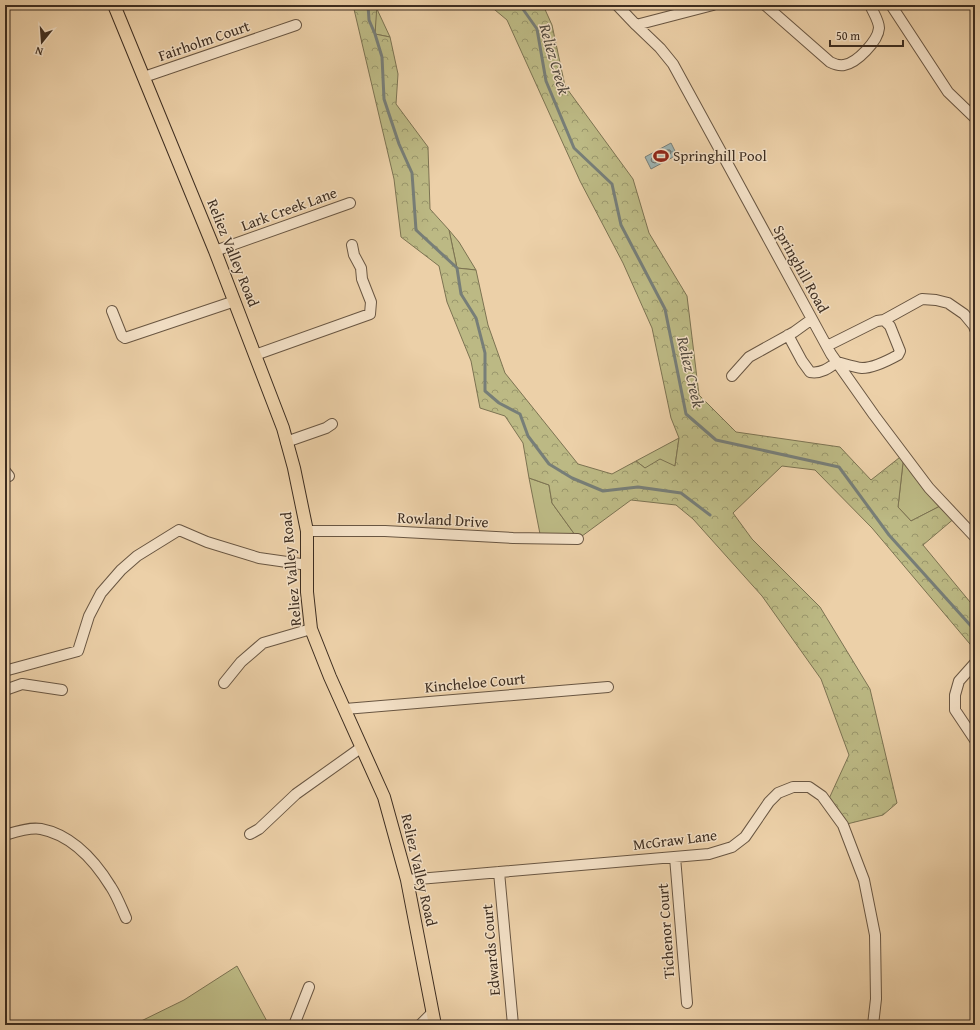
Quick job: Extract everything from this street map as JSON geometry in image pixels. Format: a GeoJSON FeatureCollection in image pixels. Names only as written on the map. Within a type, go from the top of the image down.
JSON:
{"type":"FeatureCollection","features":[{"type":"Feature","properties":{"kind":"main road","name":"Reliez Valley Road"},"geometry":{"type":"LineString","coordinates":[[114,5],[235,301],[283,428],[294,468],[307,531],[307,592],[311,629],[330,677],[384,797],[407,880],[435,1025]]}},
{"type":"Feature","properties":{"kind":"street","name":"Springhill Road"},"geometry":{"type":"LineString","coordinates":[[618,5],[660,48],[673,64],[837,362],[874,415],[929,488],[975,537]]}},
{"type":"Feature","properties":{"kind":"street"},"geometry":{"type":"LineString","coordinates":[[636,25],[713,5]]}},
{"type":"Feature","properties":{"kind":"street"},"geometry":{"type":"LineString","coordinates":[[765,5],[835,65],[846,65],[854,61],[868,49],[876,38],[879,26],[870,5]]}},
{"type":"Feature","properties":{"kind":"street"},"geometry":{"type":"LineString","coordinates":[[891,5],[948,92],[975,118]]}},
{"type":"Feature","properties":{"kind":"street","name":"Fairholm Court"},"geometry":{"type":"LineString","coordinates":[[144,77],[296,25]]}},
{"type":"Feature","properties":{"kind":"street","name":"Lark Creek Lane"},"geometry":{"type":"LineString","coordinates":[[215,251],[350,203]]}},
{"type":"Feature","properties":{"kind":"street"},"geometry":{"type":"LineString","coordinates":[[255,355],[370,314],[370,302],[362,279],[361,268],[354,255],[352,245]]}},
{"type":"Feature","properties":{"kind":"street"},"geometry":{"type":"LineString","coordinates":[[827,346],[877,321],[884,320],[922,299],[936,300],[948,304],[964,314],[975,329]]}},
{"type":"Feature","properties":{"kind":"street"},"geometry":{"type":"LineString","coordinates":[[112,311],[122,336],[125,338],[235,301]]}},
{"type":"Feature","properties":{"kind":"street"},"geometry":{"type":"LineString","coordinates":[[732,376],[749,357],[788,335],[812,319]]}},
{"type":"Feature","properties":{"kind":"street"},"geometry":{"type":"LineString","coordinates":[[788,335],[802,361],[810,372],[816,373],[825,370],[837,362],[864,368],[898,356],[900,351],[890,326],[884,320]]}},
{"type":"Feature","properties":{"kind":"street"},"geometry":{"type":"LineString","coordinates":[[286,442],[326,428],[332,424]]}},
{"type":"Feature","properties":{"kind":"street"},"geometry":{"type":"LineString","coordinates":[[8,670],[78,651],[89,616],[101,593],[121,570],[137,556],[179,530],[207,542],[259,558],[308,565]]}},
{"type":"Feature","properties":{"kind":"street","name":"Rowland Drive"},"geometry":{"type":"LineString","coordinates":[[307,531],[385,532],[513,538],[578,539]]}},
{"type":"Feature","properties":{"kind":"street"},"geometry":{"type":"LineString","coordinates":[[224,683],[241,662],[263,643],[311,629]]}},
{"type":"Feature","properties":{"kind":"street"},"geometry":{"type":"LineString","coordinates":[[975,663],[958,681],[955,695],[955,710],[975,740]]}},
{"type":"Feature","properties":{"kind":"street"},"geometry":{"type":"LineString","coordinates":[[5,690],[22,684],[62,690]]}},
{"type":"Feature","properties":{"kind":"street","name":"Kincheloe Court"},"geometry":{"type":"LineString","coordinates":[[345,709],[608,687]]}},
{"type":"Feature","properties":{"kind":"street"},"geometry":{"type":"LineString","coordinates":[[250,834],[259,829],[296,794],[362,748]]}},
{"type":"Feature","properties":{"kind":"street","name":"McGraw Lane"},"geometry":{"type":"LineString","coordinates":[[407,880],[709,854],[732,846],[745,837],[769,802],[778,793],[793,787],[809,787],[822,796],[842,825],[864,880],[875,935],[876,999],[873,1025]]}},
{"type":"Feature","properties":{"kind":"street"},"geometry":{"type":"LineString","coordinates":[[5,836],[19,831],[40,829],[59,835],[77,846],[91,860],[112,888],[126,918]]}},
{"type":"Feature","properties":{"kind":"street","name":"Tichenor Court"},"geometry":{"type":"LineString","coordinates":[[675,857],[687,1003]]}},
{"type":"Feature","properties":{"kind":"street","name":"Edwards Court"},"geometry":{"type":"LineString","coordinates":[[499,872],[513,1025]]}},
{"type":"Feature","properties":{"kind":"street"},"geometry":{"type":"LineString","coordinates":[[294,1025],[309,987]]}},
{"type":"Feature","properties":{"kind":"street"},"geometry":{"type":"LineString","coordinates":[[420,1025],[433,1012]]}},
{"type":"Feature","properties":{"kind":"green space"},"geometry":{"type":"Polygon","coordinates":[[[353,5],[377,5],[375,34],[390,37],[398,74],[396,104],[428,147],[430,209],[449,230],[457,268],[476,270],[488,325],[505,373],[578,464],[612,474],[636,461],[645,468],[660,459],[675,466],[679,438],[671,418],[652,328],[623,263],[580,181],[507,20],[489,5],[543,5],[552,25],[565,86],[633,179],[649,233],[687,296],[699,395],[736,432],[840,447],[871,480],[904,454],[898,507],[911,521],[944,504],[956,517],[923,545],[975,608],[975,650],[872,528],[815,470],[782,466],[733,513],[752,539],[820,607],[870,689],[897,803],[883,815],[843,825],[827,803],[849,755],[821,679],[762,596],[693,519],[676,505],[631,500],[578,539],[552,503],[549,485],[529,478],[523,443],[505,416],[480,408],[471,361],[447,302],[439,266],[401,237],[394,179],[353,5]]]}},
{"type":"Feature","properties":{"kind":"green space"},"geometry":{"type":"Polygon","coordinates":[[[376,7],[390,37],[375,34],[376,7]]]}},
{"type":"Feature","properties":{"kind":"green space"},"geometry":{"type":"Polygon","coordinates":[[[449,230],[459,242],[476,270],[457,268],[449,230]]]}},
{"type":"Feature","properties":{"kind":"green space"},"geometry":{"type":"Polygon","coordinates":[[[679,438],[675,466],[645,468],[636,461],[679,438]]]}},
{"type":"Feature","properties":{"kind":"green space"},"geometry":{"type":"Polygon","coordinates":[[[904,454],[944,504],[911,521],[898,507],[904,454]]]}},
{"type":"Feature","properties":{"kind":"green space"},"geometry":{"type":"Polygon","coordinates":[[[529,478],[549,485],[552,503],[578,539],[541,539],[529,478]]]}},
{"type":"Feature","properties":{"kind":"green space"},"geometry":{"type":"Polygon","coordinates":[[[237,966],[269,1025],[133,1025],[184,1000],[237,966]]]}},
{"type":"Feature","properties":{"kind":"water","name":"Springhill Pool"},"geometry":{"type":"Polygon","coordinates":[[[671,143],[677,155],[651,169],[645,157],[671,143]]]}},
{"type":"Feature","properties":{"kind":"waterway"},"geometry":{"type":"LineString","coordinates":[[368,5],[369,20],[382,57],[384,99],[399,144],[412,173],[416,230],[457,268],[461,294],[476,318],[485,353],[485,391],[499,403],[520,414],[528,436],[549,464],[572,478],[603,491],[638,487],[681,493],[710,515]]}},
{"type":"Feature","properties":{"kind":"waterway","name":"Reliez Creek"},"geometry":{"type":"LineString","coordinates":[[520,5],[537,29],[546,81],[574,148],[612,184],[621,225],[665,309],[686,414],[716,440],[839,467],[889,535],[971,626]]}},
{"type":"Feature","properties":{"kind":"place","name":"Springhill Pool"},"geometry":{"type":"Point","coordinates":[661,156]}}]}
